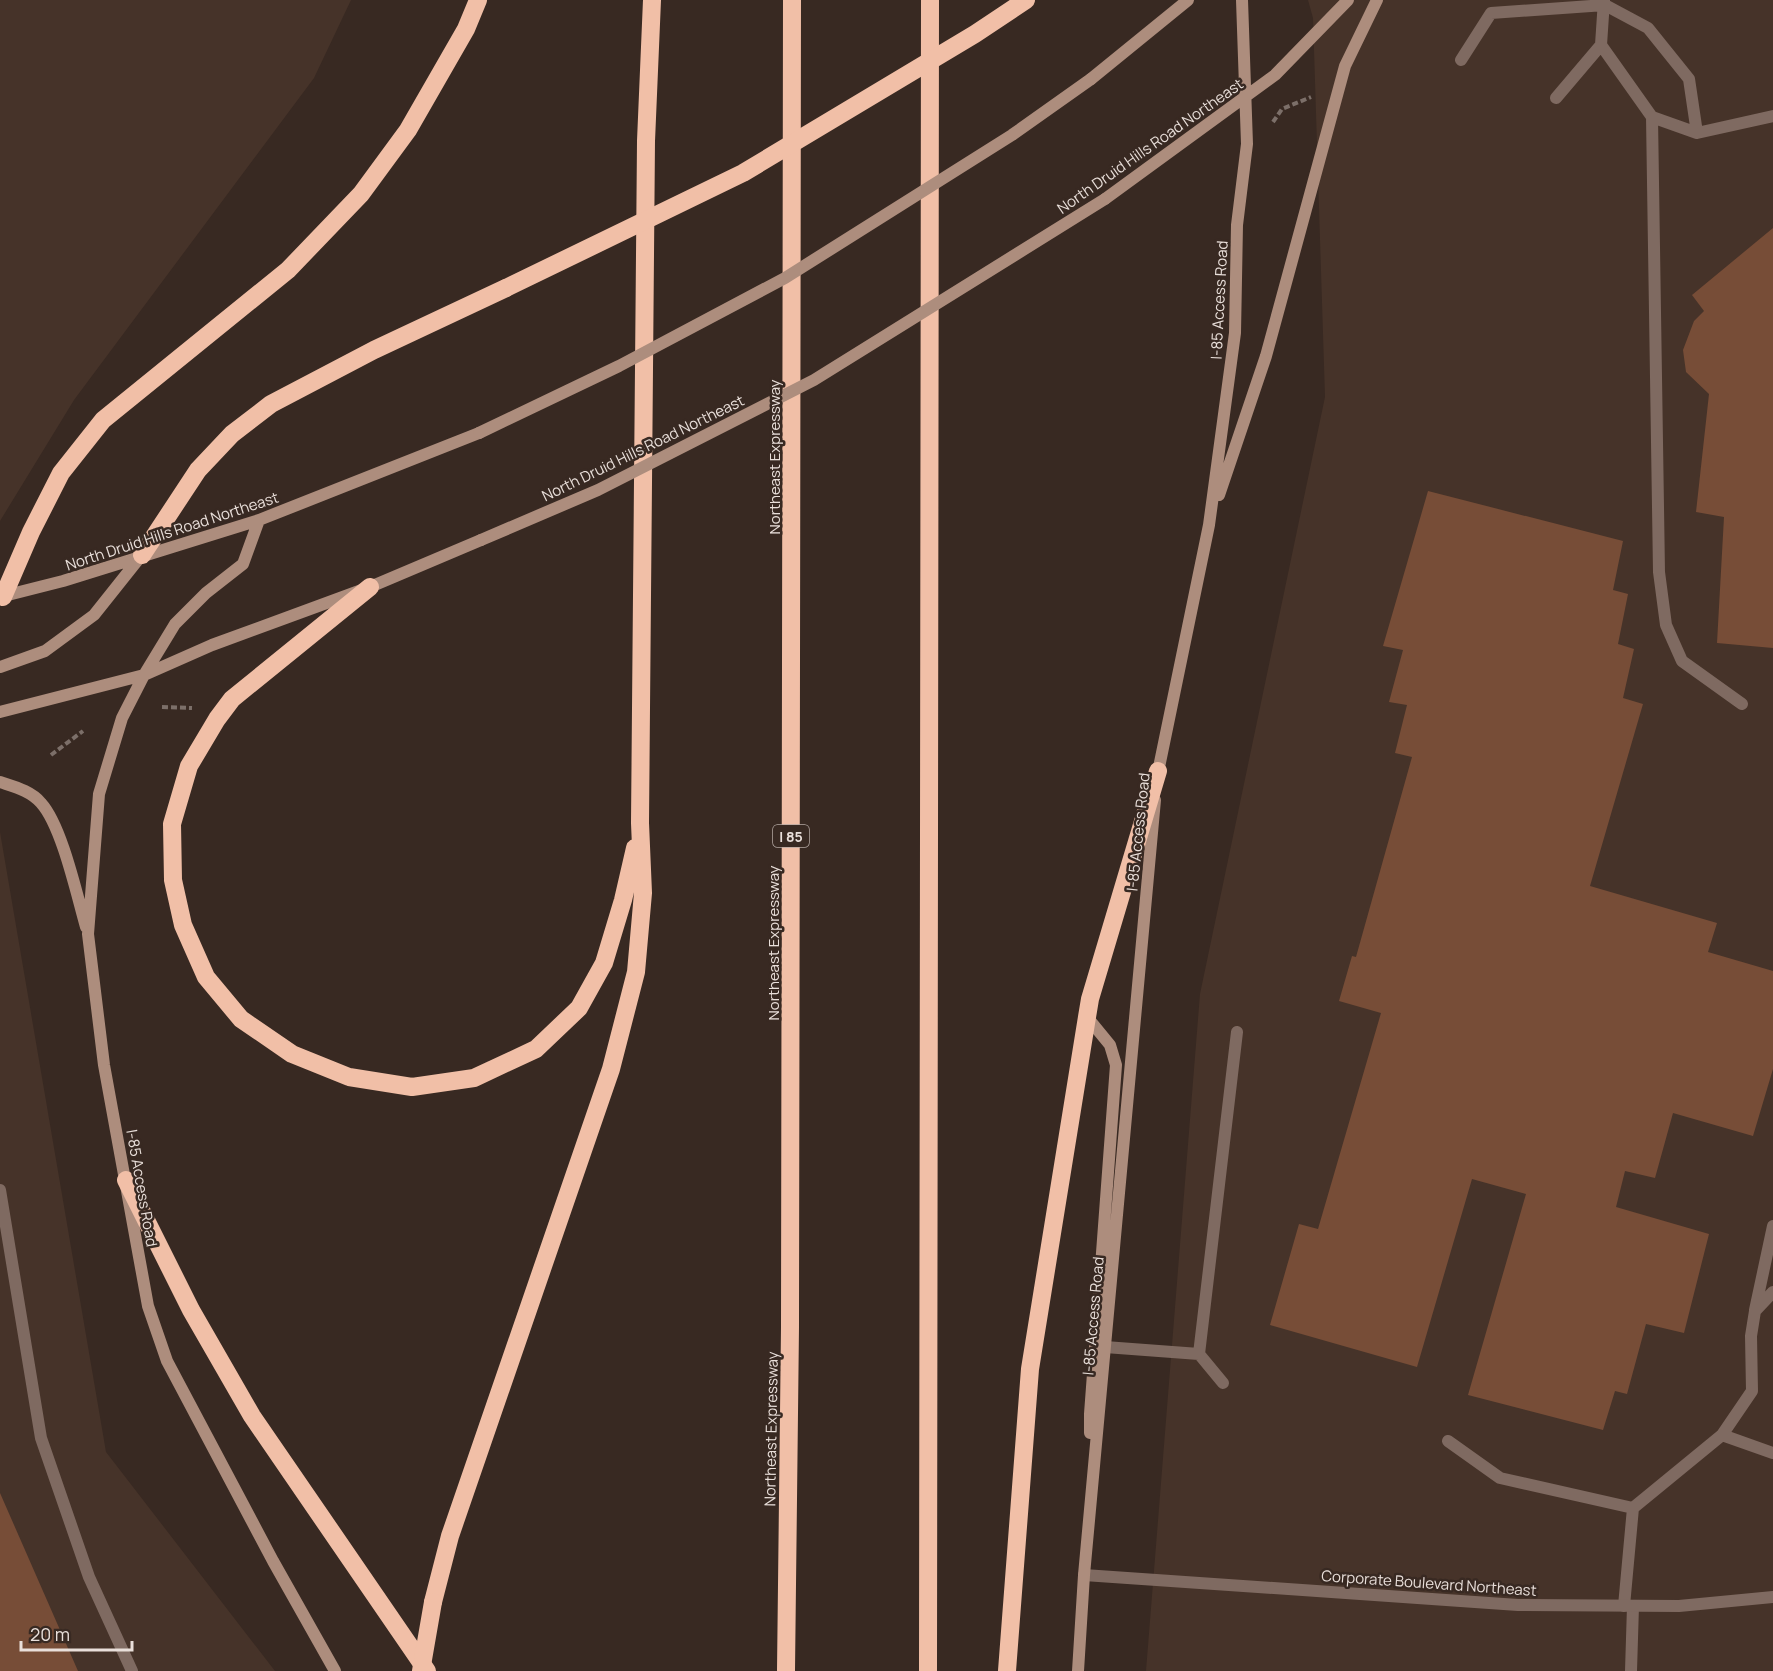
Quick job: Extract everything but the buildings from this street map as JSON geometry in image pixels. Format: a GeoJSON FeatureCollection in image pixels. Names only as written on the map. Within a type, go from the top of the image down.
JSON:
{"type":"FeatureCollection","features":[{"type":"Feature","properties":{"kind":"highway"},"geometry":{"type":"LineString","coordinates":[[1,597],[61,473],[103,420],[288,270],[361,194],[408,130],[466,29],[478,0]]}},
{"type":"Feature","properties":{"kind":"highway"},"geometry":{"type":"LineString","coordinates":[[421,1671],[433,1602],[450,1536],[611,1069],[636,972],[643,893],[640,823],[646,141],[652,0]]}},
{"type":"Feature","properties":{"kind":"highway","name":"Northeast Expressway"},"geometry":{"type":"LineString","coordinates":[[786,1671],[790,1327],[792,0]]}},
{"type":"Feature","properties":{"kind":"highway"},"geometry":{"type":"LineString","coordinates":[[928,1671],[930,0]]}},
{"type":"Feature","properties":{"kind":"highway"},"geometry":{"type":"LineString","coordinates":[[142,555],[198,470],[232,434],[272,404],[374,350],[743,173],[975,34],[1026,0]]}},
{"type":"Feature","properties":{"kind":"highway"},"geometry":{"type":"LineString","coordinates":[[370,587],[232,699],[217,718],[189,766],[172,824],[173,880],[183,925],[206,977],[241,1018],[292,1054],[349,1077],[412,1087],[474,1078],[536,1048],[579,1008],[604,963],[623,900],[640,823]]}},
{"type":"Feature","properties":{"kind":"highway"},"geometry":{"type":"LineString","coordinates":[[1007,1671],[1030,1369],[1090,999],[1158,771]]}},
{"type":"Feature","properties":{"kind":"highway"},"geometry":{"type":"LineString","coordinates":[[126,1180],[191,1310],[252,1416],[428,1671]]}},
{"type":"Feature","properties":{"kind":"main road","name":"North Druid Hills Road Northeast"},"geometry":{"type":"LineString","coordinates":[[1,597],[63,581],[259,520],[479,433],[619,366],[785,278],[1012,135],[1091,79],[1188,0]]}},
{"type":"Feature","properties":{"kind":"main road","name":"I-85 Access Road"},"geometry":{"type":"LineString","coordinates":[[1078,1671],[1084,1575],[1158,771],[1209,525],[1235,333],[1238,225],[1246,144],[1242,0]]}},
{"type":"Feature","properties":{"kind":"main road","name":"North Druid Hills Road Northeast"},"geometry":{"type":"LineString","coordinates":[[0,712],[144,675],[212,645],[370,587],[598,490],[814,380],[1105,199],[1275,75],[1348,0]]}},
{"type":"Feature","properties":{"kind":"main road"},"geometry":{"type":"LineString","coordinates":[[1209,525],[1266,356],[1345,66],[1377,0]]}},
{"type":"Feature","properties":{"kind":"main road","name":"I-85 Access Road"},"geometry":{"type":"LineString","coordinates":[[259,520],[243,564],[206,593],[175,624],[144,675],[122,718],[99,794],[88,934],[104,1065],[147,1306],[167,1361],[328,1665],[335,1671]]}},
{"type":"Feature","properties":{"kind":"main road"},"geometry":{"type":"LineString","coordinates":[[0,667],[45,651],[94,615],[142,555]]}},
{"type":"Feature","properties":{"kind":"main road"},"geometry":{"type":"LineString","coordinates":[[0,782],[21,789],[42,803],[58,832],[88,934]]}},
{"type":"Feature","properties":{"kind":"main road"},"geometry":{"type":"LineString","coordinates":[[1087,1017],[1110,1045],[1116,1065],[1090,1414],[1092,1488]]}},
{"type":"Feature","properties":{"kind":"street"},"geometry":{"type":"LineString","coordinates":[[1556,98],[1601,45],[1605,2]]}},
{"type":"Feature","properties":{"kind":"street"},"geometry":{"type":"LineString","coordinates":[[1461,60],[1491,13],[1605,2],[1648,28],[1689,79],[1697,133]]}},
{"type":"Feature","properties":{"kind":"street"},"geometry":{"type":"LineString","coordinates":[[1601,45],[1652,117],[1659,572],[1666,625],[1682,662],[1742,704]]}},
{"type":"Feature","properties":{"kind":"street"},"geometry":{"type":"LineString","coordinates":[[1652,117],[1697,133],[1773,116]]}},
{"type":"Feature","properties":{"kind":"street"},"geometry":{"type":"LineString","coordinates":[[1199,1354],[1237,1032]]}},
{"type":"Feature","properties":{"kind":"street"},"geometry":{"type":"LineString","coordinates":[[0,1190],[41,1438],[88,1577],[132,1671]]}},
{"type":"Feature","properties":{"kind":"street"},"geometry":{"type":"LineString","coordinates":[[1631,1671],[1628,1606],[1633,1508],[1722,1435],[1752,1391],[1751,1336],[1773,1226]]}},
{"type":"Feature","properties":{"kind":"street"},"geometry":{"type":"LineString","coordinates":[[1755,1311],[1773,1292]]}},
{"type":"Feature","properties":{"kind":"street"},"geometry":{"type":"LineString","coordinates":[[1105,1347],[1199,1354],[1223,1383]]}},
{"type":"Feature","properties":{"kind":"street"},"geometry":{"type":"LineString","coordinates":[[1722,1435],[1773,1452]]}},
{"type":"Feature","properties":{"kind":"street"},"geometry":{"type":"LineString","coordinates":[[1448,1441],[1500,1478],[1633,1508]]}},
{"type":"Feature","properties":{"kind":"street","name":"Corporate Boulevard Northeast"},"geometry":{"type":"LineString","coordinates":[[1084,1575],[1518,1605],[1679,1606],[1773,1597]]}},
{"type":"Feature","properties":{"kind":"path"},"geometry":{"type":"LineString","coordinates":[[1267,130],[1282,109],[1322,93]]}},
{"type":"Feature","properties":{"kind":"path"},"geometry":{"type":"LineString","coordinates":[[162,707],[198,708]]}},
{"type":"Feature","properties":{"kind":"path"},"geometry":{"type":"LineString","coordinates":[[51,754],[83,731]]}},
{"type":"Feature","properties":{"kind":"shaded area"},"geometry":{"type":"Polygon","coordinates":[[[0,0],[351,0],[314,78],[74,400],[0,521],[0,0]]]}},
{"type":"Feature","properties":{"kind":"shaded area"},"geometry":{"type":"Polygon","coordinates":[[[1308,0],[1773,0],[1773,1671],[1146,1671],[1200,994],[1325,397],[1313,18],[1308,0]]]}},
{"type":"Feature","properties":{"kind":"shaded area"},"geometry":{"type":"Polygon","coordinates":[[[0,832],[106,1452],[275,1671],[0,1671],[0,832]]]}}]}
